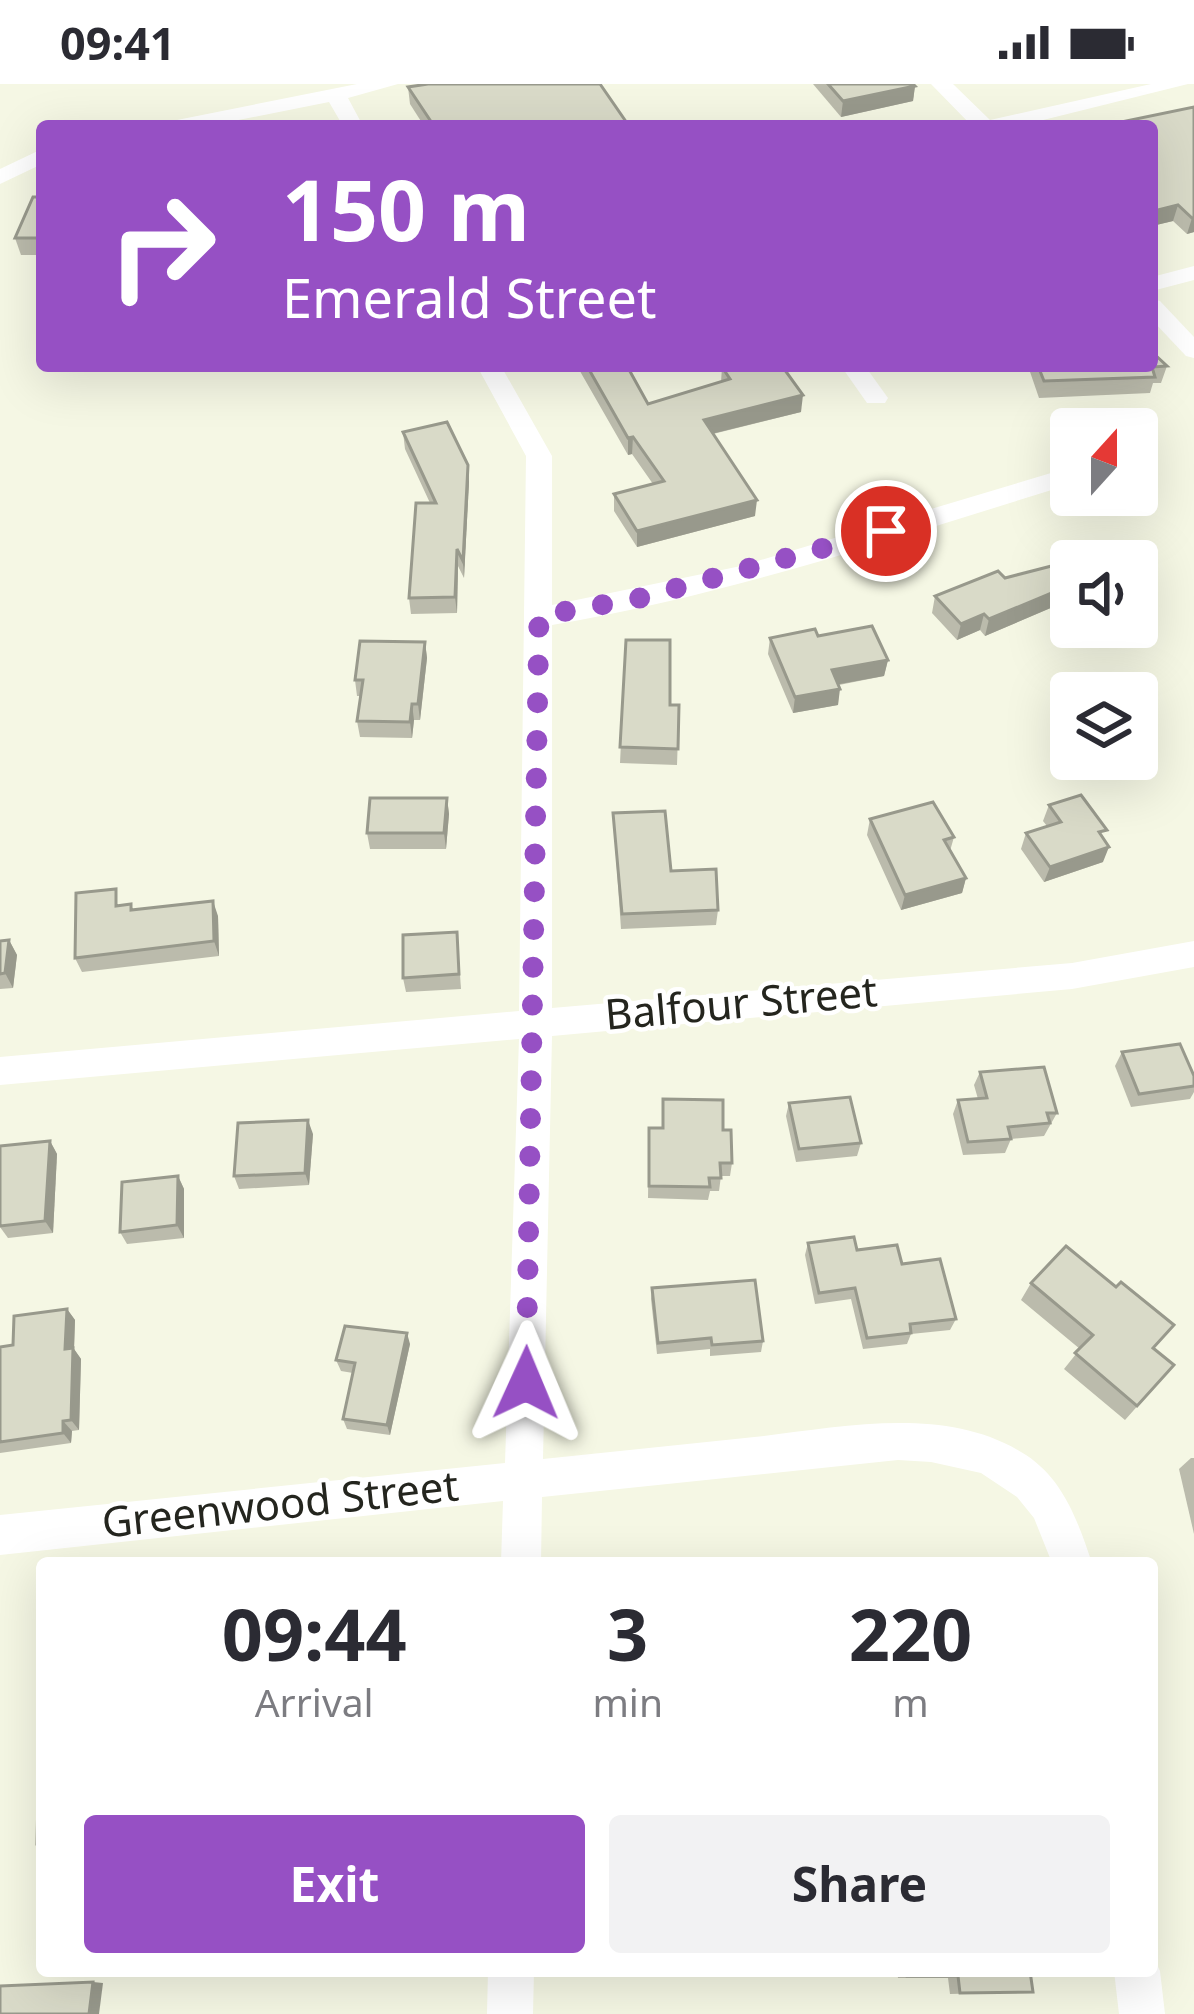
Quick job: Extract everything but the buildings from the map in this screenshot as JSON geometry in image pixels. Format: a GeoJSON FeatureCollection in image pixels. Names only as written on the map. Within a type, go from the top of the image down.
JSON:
{"type":"FeatureCollection","features":[{"type":"Feature","properties":{"kind":"street"},"geometry":{"type":"LineString","coordinates":[[207,120],[388,84]]}},
{"type":"Feature","properties":{"kind":"street"},"geometry":{"type":"LineString","coordinates":[[941,84],[981,120]]}},
{"type":"Feature","properties":{"kind":"street"},"geometry":{"type":"LineString","coordinates":[[1015,120],[1178,84]]}},
{"type":"Feature","properties":{"kind":"street"},"geometry":{"type":"LineString","coordinates":[[336,94],[350,120]]}},
{"type":"Feature","properties":{"kind":"street"},"geometry":{"type":"LineString","coordinates":[[0,178],[36,158]]}},
{"type":"Feature","properties":{"kind":"street"},"geometry":{"type":"LineString","coordinates":[[1158,282],[1194,273]]}},
{"type":"Feature","properties":{"kind":"street"},"geometry":{"type":"LineString","coordinates":[[1158,312],[1194,351]]}},
{"type":"Feature","properties":{"kind":"street"},"geometry":{"type":"LineString","coordinates":[[492,372],[539,456],[535,1020],[521,1557]]}},
{"type":"Feature","properties":{"kind":"street"},"geometry":{"type":"LineString","coordinates":[[857,372],[876,398]]}},
{"type":"Feature","properties":{"kind":"street"},"geometry":{"type":"LineString","coordinates":[[539,616],[640,598],[798,557],[1050,481]]}},
{"type":"Feature","properties":{"kind":"street","name":"Balfour Street"},"geometry":{"type":"LineString","coordinates":[[0,1071],[1072,976],[1194,954]]}},
{"type":"Feature","properties":{"kind":"street","name":"Greenwood Street"},"geometry":{"type":"LineString","coordinates":[[0,1534],[898,1441],[952,1443],[993,1455],[1030,1481],[1062,1522],[1071,1557]]}},
{"type":"Feature","properties":{"kind":"street"},"geometry":{"type":"LineString","coordinates":[[510,2014],[511,1977]]}},
{"type":"Feature","properties":{"kind":"street"},"geometry":{"type":"LineString","coordinates":[[1138,1977],[1142,2014]]}},
{"type":"Feature","properties":{"kind":"route"},"geometry":{"type":"LineString","coordinates":[[526,1383],[539,616],[640,598],[886,531]]}}]}
